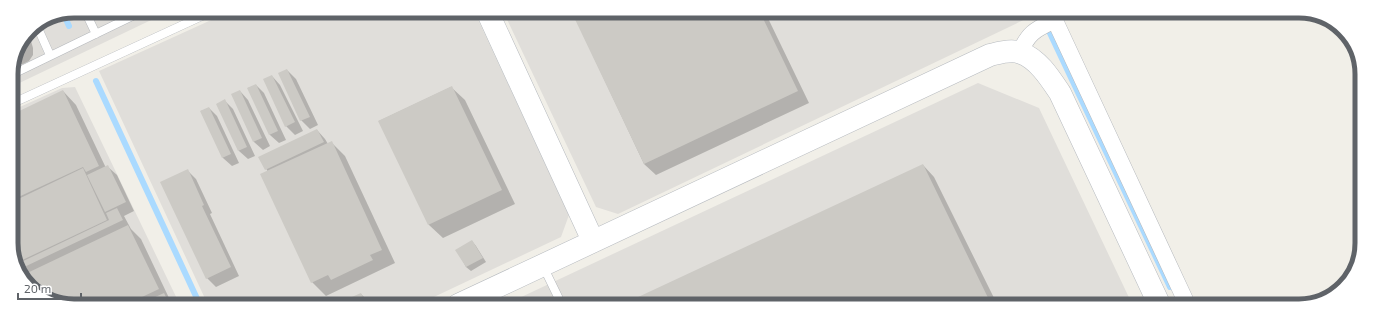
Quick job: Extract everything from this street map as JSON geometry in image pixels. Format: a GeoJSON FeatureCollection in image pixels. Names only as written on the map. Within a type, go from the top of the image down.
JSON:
{"type":"FeatureCollection","features":[{"type":"Feature","properties":{"kind":"street"},"geometry":{"type":"LineString","coordinates":[[490,18],[593,241]]}},
{"type":"Feature","properties":{"kind":"street"},"geometry":{"type":"LineString","coordinates":[[1020,52],[1026,40],[1034,30],[1050,18]]}},
{"type":"Feature","properties":{"kind":"street"},"geometry":{"type":"LineString","coordinates":[[1054,18],[1185,299]]}},
{"type":"Feature","properties":{"kind":"street"},"geometry":{"type":"LineString","coordinates":[[471,299],[990,55],[1005,52],[1020,52],[1036,62],[1050,78],[1060,93],[1157,299]]}},
{"type":"Feature","properties":{"kind":"lane"},"geometry":{"type":"LineString","coordinates":[[88,18],[96,34]]}},
{"type":"Feature","properties":{"kind":"lane"},"geometry":{"type":"LineString","coordinates":[[18,71],[129,18]]}},
{"type":"Feature","properties":{"kind":"lane"},"geometry":{"type":"LineString","coordinates":[[18,101],[198,18]]}},
{"type":"Feature","properties":{"kind":"lane"},"geometry":{"type":"LineString","coordinates":[[39,30],[50,55]]}},
{"type":"Feature","properties":{"kind":"lane"},"geometry":{"type":"LineString","coordinates":[[543,265],[559,299]]}},
{"type":"Feature","properties":{"kind":"shaded area"},"geometry":{"type":"Polygon","coordinates":[[[74,18],[155,18],[18,84],[19,63],[27,43],[34,34],[53,22],[74,18]]]}},
{"type":"Feature","properties":{"kind":"shaded area"},"geometry":{"type":"Polygon","coordinates":[[[216,18],[477,18],[569,215],[561,237],[430,299],[205,299],[99,71],[216,18]]]}},
{"type":"Feature","properties":{"kind":"shaded area"},"geometry":{"type":"Polygon","coordinates":[[[506,18],[1028,18],[618,214],[596,207],[506,18]]]}},
{"type":"Feature","properties":{"kind":"shaded area"},"geometry":{"type":"Polygon","coordinates":[[[978,83],[1039,108],[1130,299],[517,299],[978,83]]]}},
{"type":"Feature","properties":{"kind":"shaded area"},"geometry":{"type":"Polygon","coordinates":[[[75,87],[177,299],[63,298],[49,293],[34,283],[22,264],[18,243],[18,108],[62,88],[75,87]]]}},
{"type":"Feature","properties":{"kind":"building"},"geometry":{"type":"Polygon","coordinates":[[[574,18],[763,18],[798,91],[644,164],[574,18]]]}},
{"type":"Feature","properties":{"kind":"building"},"geometry":{"type":"Polygon","coordinates":[[[287,69],[310,117],[300,121],[278,73],[287,69]]]}},
{"type":"Feature","properties":{"kind":"building"},"geometry":{"type":"Polygon","coordinates":[[[272,75],[295,122],[285,127],[263,79],[272,75]]]}},
{"type":"Feature","properties":{"kind":"building"},"geometry":{"type":"Polygon","coordinates":[[[256,84],[278,131],[269,135],[247,88],[256,84]]]}},
{"type":"Feature","properties":{"kind":"building"},"geometry":{"type":"Polygon","coordinates":[[[452,86],[502,190],[428,225],[378,121],[452,86]]]}},
{"type":"Feature","properties":{"kind":"building"},"geometry":{"type":"Polygon","coordinates":[[[63,90],[99,166],[86,172],[83,167],[18,197],[18,112],[63,90]]]}},
{"type":"Feature","properties":{"kind":"building"},"geometry":{"type":"Polygon","coordinates":[[[240,90],[262,138],[253,142],[231,94],[240,90]]]}},
{"type":"Feature","properties":{"kind":"building"},"geometry":{"type":"Polygon","coordinates":[[[225,99],[247,147],[238,151],[216,104],[225,99]]]}},
{"type":"Feature","properties":{"kind":"building"},"geometry":{"type":"Polygon","coordinates":[[[209,107],[231,154],[222,158],[200,111],[209,107]]]}},
{"type":"Feature","properties":{"kind":"building"},"geometry":{"type":"Polygon","coordinates":[[[317,129],[324,142],[265,170],[258,157],[317,129]]]}},
{"type":"Feature","properties":{"kind":"building"},"geometry":{"type":"Polygon","coordinates":[[[332,141],[382,250],[370,255],[373,260],[331,280],[328,275],[311,283],[260,174],[332,141]]]}},
{"type":"Feature","properties":{"kind":"building"},"geometry":{"type":"Polygon","coordinates":[[[923,164],[989,299],[634,299],[923,164]]]}},
{"type":"Feature","properties":{"kind":"building"},"geometry":{"type":"Polygon","coordinates":[[[108,165],[126,202],[105,212],[87,175],[108,165]]]}},
{"type":"Feature","properties":{"kind":"building"},"geometry":{"type":"Polygon","coordinates":[[[83,168],[107,220],[21,261],[18,243],[18,199],[83,168]]]}},
{"type":"Feature","properties":{"kind":"building"},"geometry":{"type":"Polygon","coordinates":[[[188,169],[204,205],[202,206],[231,267],[206,279],[160,182],[188,169]]]}},
{"type":"Feature","properties":{"kind":"building"},"geometry":{"type":"Polygon","coordinates":[[[117,208],[123,220],[24,267],[21,262],[109,220],[106,213],[117,208]]]}},
{"type":"Feature","properties":{"kind":"building"},"geometry":{"type":"Polygon","coordinates":[[[128,225],[159,289],[138,299],[63,298],[49,293],[34,283],[27,273],[128,225]]]}},
{"type":"Feature","properties":{"kind":"building"},"geometry":{"type":"Polygon","coordinates":[[[472,240],[483,258],[466,267],[455,250],[472,240]]]}},
{"type":"Feature","properties":{"kind":"building"},"geometry":{"type":"Polygon","coordinates":[[[164,293],[167,299],[151,299],[164,293]]]}},
{"type":"Feature","properties":{"kind":"building"},"geometry":{"type":"Polygon","coordinates":[[[361,293],[364,299],[347,299],[361,293]]]}},
{"type":"Feature","properties":{"kind":"waterway"},"geometry":{"type":"LineString","coordinates":[[1043,18],[1170,287]]}},
{"type":"Feature","properties":{"kind":"waterway"},"geometry":{"type":"LineString","coordinates":[[66,19],[69,26]]}},
{"type":"Feature","properties":{"kind":"waterway"},"geometry":{"type":"LineString","coordinates":[[96,81],[197,299]]}}]}
